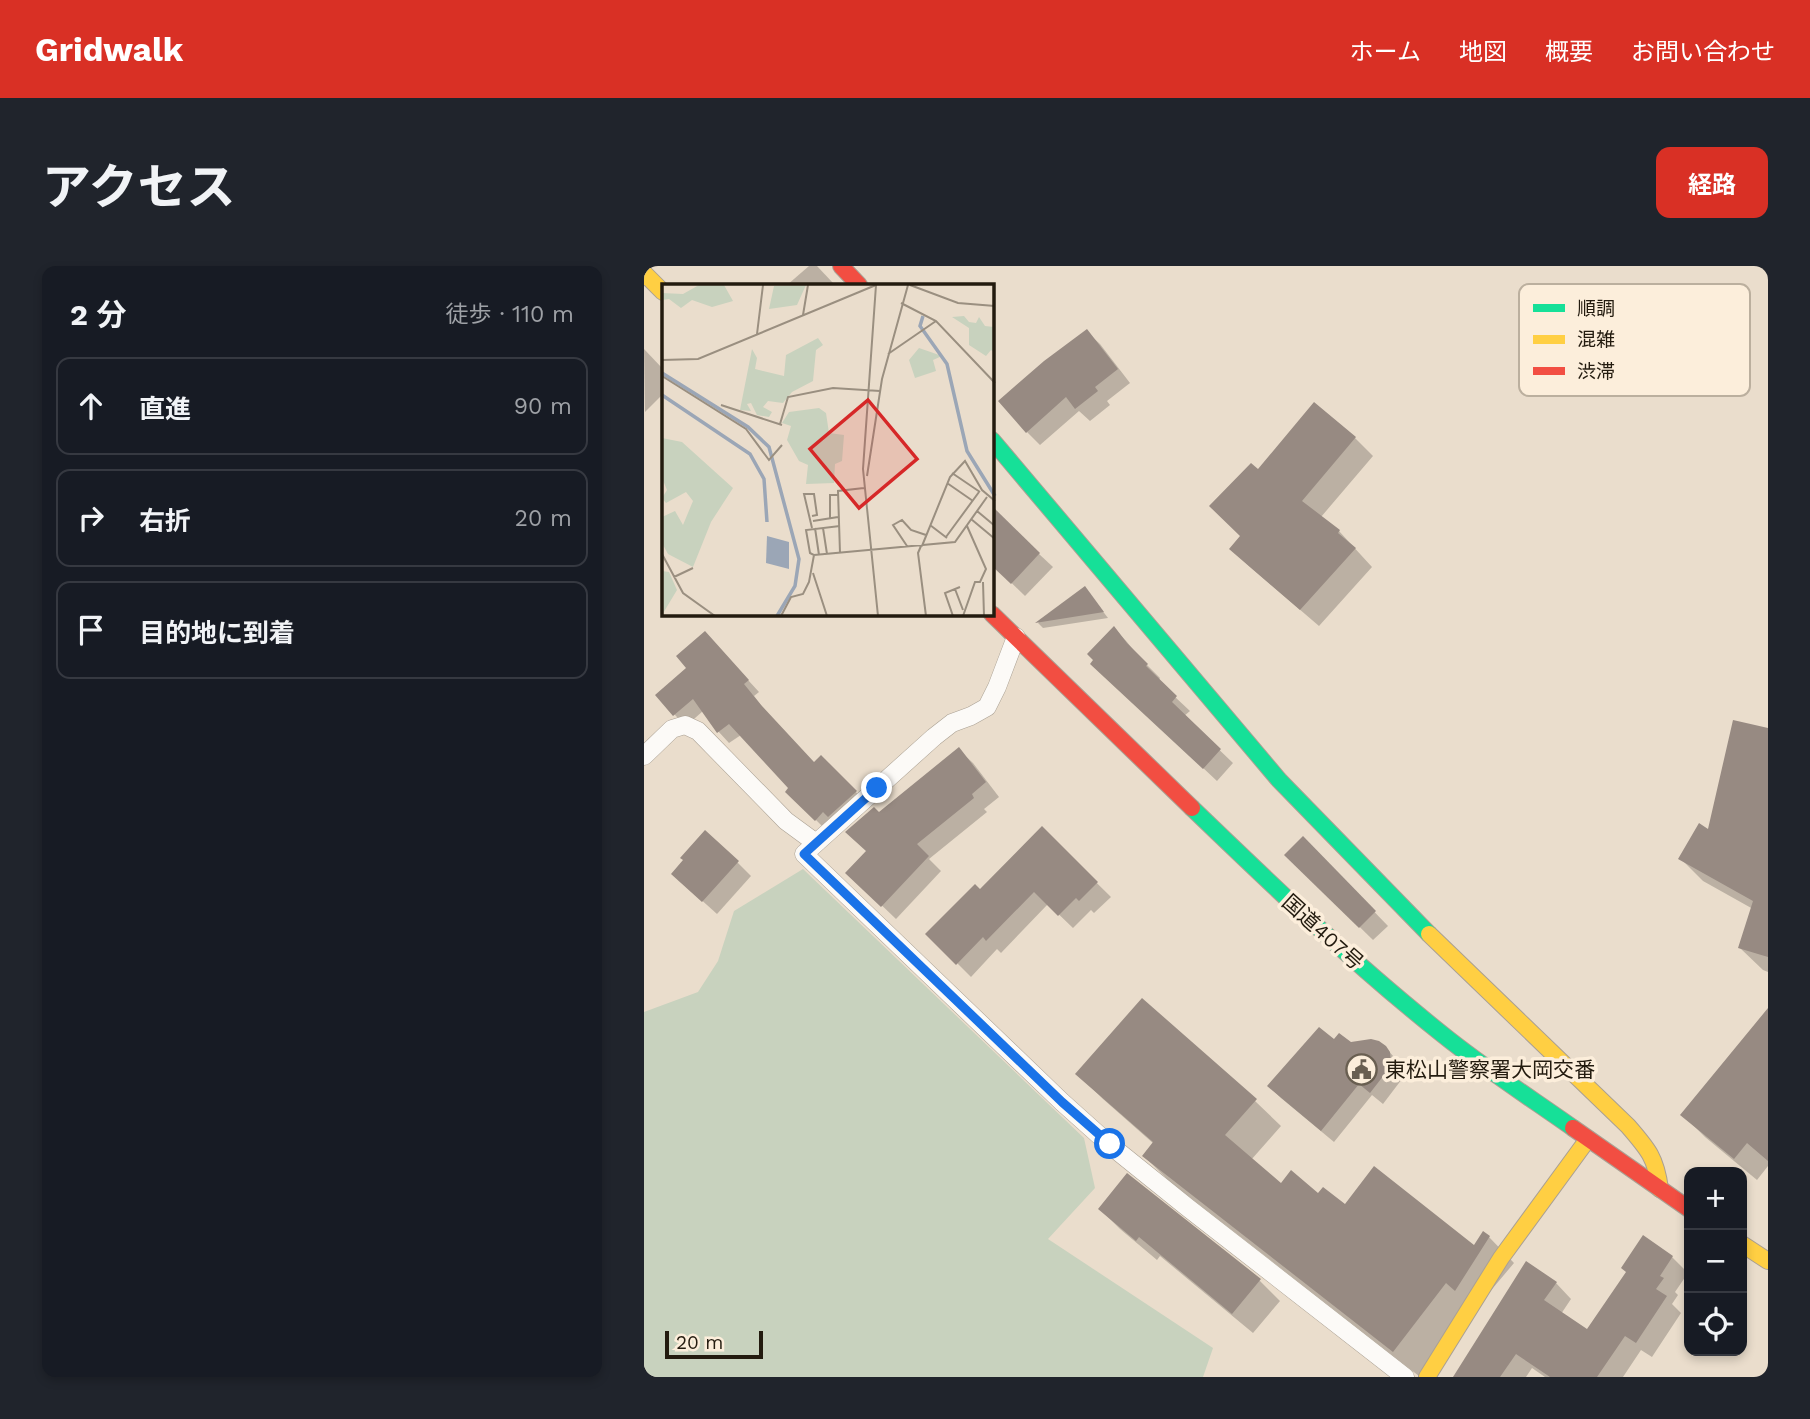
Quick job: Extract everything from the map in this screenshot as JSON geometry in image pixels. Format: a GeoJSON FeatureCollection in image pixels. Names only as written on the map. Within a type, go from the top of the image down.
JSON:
{"type":"FeatureCollection","features":[{"type":"Feature","properties":{"kind":"main road"},"geometry":{"type":"LineString","coordinates":[[842,266],[858,284]]}},
{"type":"Feature","properties":{"kind":"main road"},"geometry":{"type":"LineString","coordinates":[[644,273],[662,291]]}},
{"type":"Feature","properties":{"kind":"main road"},"geometry":{"type":"LineString","coordinates":[[994,442],[1279,780],[1424,930],[1628,1126],[1653,1154],[1658,1167],[1660,1189]]}},
{"type":"Feature","properties":{"kind":"main road","name":"国道407号"},"geometry":{"type":"LineString","coordinates":[[994,616],[1286,900],[1370,975],[1444,1036],[1684,1206]]}},
{"type":"Feature","properties":{"kind":"main road"},"geometry":{"type":"LineString","coordinates":[[1427,1377],[1501,1258],[1588,1139]]}},
{"type":"Feature","properties":{"kind":"main road"},"geometry":{"type":"LineString","coordinates":[[1747,1247],[1768,1261]]}},
{"type":"Feature","properties":{"kind":"lane"},"geometry":{"type":"LineString","coordinates":[[1016,637],[987,706],[952,723],[934,737],[804,854],[1062,1102],[1110,1144],[1405,1377]]}},
{"type":"Feature","properties":{"kind":"lane"},"geometry":{"type":"LineString","coordinates":[[644,756],[672,729],[685,724],[698,731],[786,821],[816,843]]}},
{"type":"Feature","properties":{"kind":"green space"},"geometry":{"type":"Polygon","coordinates":[[[803,869],[1084,1138],[1095,1188],[1048,1239],[1213,1348],[1203,1377],[644,1377],[644,1012],[698,992],[718,961],[734,911],[803,869]]]}},
{"type":"Feature","properties":{"kind":"building"},"geometry":{"type":"Polygon","coordinates":[[[1087,329],[1118,369],[1095,387],[1098,391],[1075,409],[1066,397],[1026,433],[998,401],[1044,361],[1087,329]]]}},
{"type":"Feature","properties":{"kind":"building"},"geometry":{"type":"Polygon","coordinates":[[[1314,402],[1356,437],[1302,501],[1340,530],[1338,533],[1356,548],[1300,610],[1229,549],[1240,536],[1209,506],[1251,463],[1258,469],[1314,402]]]}},
{"type":"Feature","properties":{"kind":"building"},"geometry":{"type":"Polygon","coordinates":[[[994,508],[1040,553],[1011,584],[994,568],[994,508]]]}},
{"type":"Feature","properties":{"kind":"building"},"geometry":{"type":"Polygon","coordinates":[[[1085,586],[1104,612],[1035,623],[1085,586]]]}},
{"type":"Feature","properties":{"kind":"building"},"geometry":{"type":"Polygon","coordinates":[[[1114,626],[1148,664],[1146,666],[1177,696],[1172,702],[1221,749],[1203,769],[1090,664],[1093,660],[1087,654],[1114,626]]]}},
{"type":"Feature","properties":{"kind":"building"},"geometry":{"type":"Polygon","coordinates":[[[705,631],[749,680],[744,684],[761,705],[814,762],[821,755],[857,791],[828,817],[823,812],[815,821],[785,792],[788,788],[729,724],[717,733],[693,699],[673,716],[655,695],[686,668],[676,656],[705,631]]]}},
{"type":"Feature","properties":{"kind":"building"},"geometry":{"type":"Polygon","coordinates":[[[1733,720],[1768,728],[1768,957],[1738,948],[1753,901],[1678,859],[1699,823],[1708,829],[1733,720]]]}},
{"type":"Feature","properties":{"kind":"building"},"geometry":{"type":"Polygon","coordinates":[[[959,747],[986,782],[972,794],[974,798],[917,844],[929,856],[881,907],[845,873],[866,851],[845,832],[874,807],[879,812],[959,747]]]}},
{"type":"Feature","properties":{"kind":"building"},"geometry":{"type":"Polygon","coordinates":[[[1042,826],[1098,882],[1079,901],[1076,898],[1058,916],[1034,892],[986,941],[983,937],[956,965],[925,934],[975,884],[980,889],[1042,826]]]}},
{"type":"Feature","properties":{"kind":"building"},"geometry":{"type":"Polygon","coordinates":[[[705,830],[739,861],[702,902],[671,874],[683,860],[680,858],[705,830]]]}},
{"type":"Feature","properties":{"kind":"building"},"geometry":{"type":"Polygon","coordinates":[[[1303,836],[1376,911],[1359,928],[1284,855],[1303,836]]]}},
{"type":"Feature","properties":{"kind":"building"},"geometry":{"type":"Polygon","coordinates":[[[1142,998],[1257,1099],[1225,1135],[1281,1183],[1291,1170],[1318,1193],[1323,1187],[1345,1204],[1374,1166],[1474,1245],[1483,1231],[1490,1236],[1455,1291],[1446,1283],[1393,1352],[1142,1156],[1153,1142],[1075,1074],[1142,998]]]}},
{"type":"Feature","properties":{"kind":"building"},"geometry":{"type":"Polygon","coordinates":[[[1768,1008],[1768,1161],[1747,1143],[1734,1159],[1680,1115],[1768,1008]]]}},
{"type":"Feature","properties":{"kind":"building"},"geometry":{"type":"Polygon","coordinates":[[[1319,1027],[1334,1039],[1339,1033],[1351,1042],[1371,1039],[1379,1041],[1390,1052],[1391,1066],[1370,1093],[1359,1084],[1321,1131],[1267,1086],[1319,1027]]]}},
{"type":"Feature","properties":{"kind":"building"},"geometry":{"type":"Polygon","coordinates":[[[1127,1173],[1261,1279],[1232,1314],[1139,1237],[1136,1241],[1098,1209],[1127,1173]]]}},
{"type":"Feature","properties":{"kind":"building"},"geometry":{"type":"Polygon","coordinates":[[[1643,1235],[1673,1256],[1660,1276],[1664,1278],[1656,1289],[1667,1296],[1636,1343],[1625,1336],[1597,1377],[1550,1377],[1516,1354],[1500,1377],[1453,1377],[1526,1261],[1557,1282],[1544,1300],[1587,1329],[1626,1272],[1621,1268],[1643,1235]]]}},
{"type":"Feature","properties":{"kind":"traffic: fast"},"geometry":{"type":"LineString","coordinates":[[994,442],[1279,780],[1429,934]]}},
{"type":"Feature","properties":{"kind":"traffic: fast"},"geometry":{"type":"LineString","coordinates":[[1192,808],[1314,924],[1409,1007],[1474,1059],[1573,1128]]}},
{"type":"Feature","properties":{"kind":"traffic: slow"},"geometry":{"type":"LineString","coordinates":[[644,273],[662,291]]}},
{"type":"Feature","properties":{"kind":"traffic: slow"},"geometry":{"type":"LineString","coordinates":[[1429,934],[1628,1126],[1650,1155],[1660,1189]]}},
{"type":"Feature","properties":{"kind":"traffic: slow"},"geometry":{"type":"LineString","coordinates":[[1427,1377],[1501,1258],[1588,1139]]}},
{"type":"Feature","properties":{"kind":"traffic: slow"},"geometry":{"type":"LineString","coordinates":[[1747,1247],[1768,1261]]}},
{"type":"Feature","properties":{"kind":"traffic: jam"},"geometry":{"type":"LineString","coordinates":[[841,266],[858,284]]}},
{"type":"Feature","properties":{"kind":"traffic: jam"},"geometry":{"type":"LineString","coordinates":[[994,616],[1192,808]]}},
{"type":"Feature","properties":{"kind":"traffic: jam"},"geometry":{"type":"LineString","coordinates":[[1573,1128],[1684,1206]]}},
{"type":"Feature","properties":{"kind":"place","name":"東松山警察署大岡交番"},"geometry":{"type":"Point","coordinates":[1362,1069]}},
{"type":"Feature","properties":{"kind":"route"},"geometry":{"type":"LineString","coordinates":[[877,788],[804,854],[986,1030],[1110,1144]]}}]}
